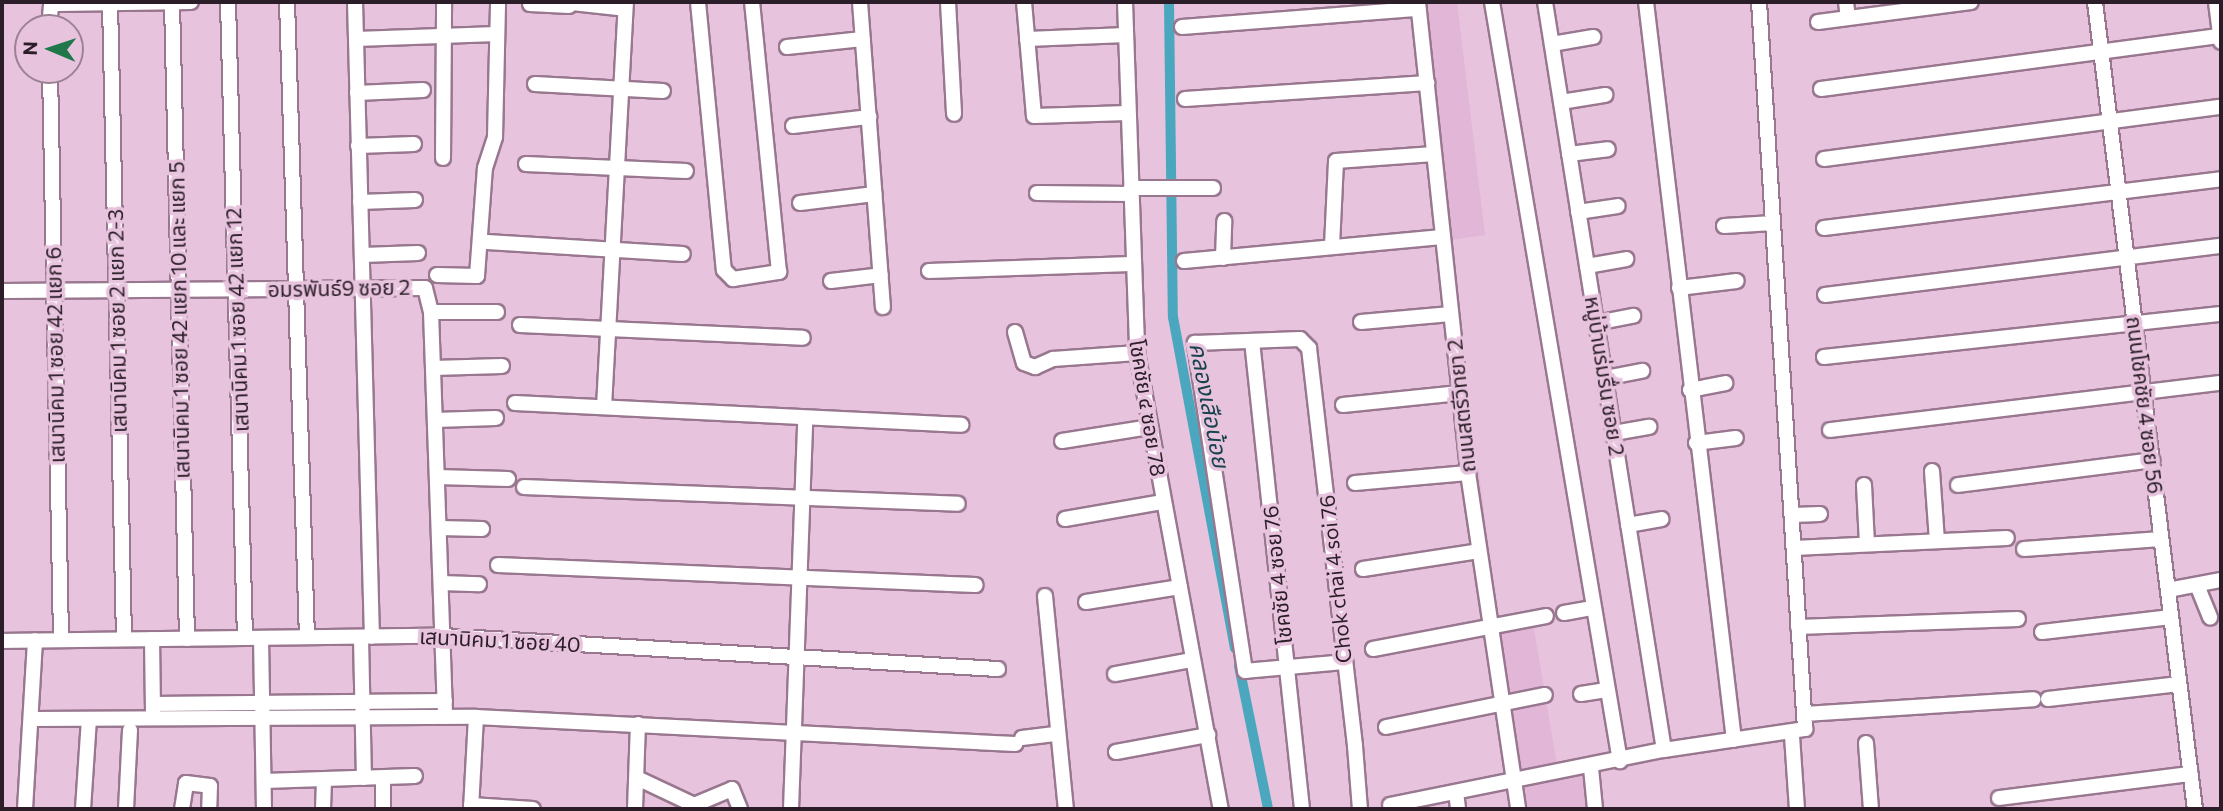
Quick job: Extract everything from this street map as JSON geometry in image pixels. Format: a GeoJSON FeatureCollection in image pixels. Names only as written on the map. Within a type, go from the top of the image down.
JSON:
{"type":"FeatureCollection","features":[{"type":"Feature","properties":{"kind":"street","name":"เสนานิคม 1 ซอย 2 แยก 2-3"},"geometry":{"type":"LineString","coordinates":[[110,2],[124,639]]}},
{"type":"Feature","properties":{"kind":"street","name":"เสนานิคม 1 ซอย 42 แยก 10 และ แยก 5"},"geometry":{"type":"LineString","coordinates":[[172,2],[187,639]]}},
{"type":"Feature","properties":{"kind":"street"},"geometry":{"type":"LineString","coordinates":[[49,14],[57,4],[191,2]]}},
{"type":"Feature","properties":{"kind":"street","name":"เสนานิคม 1 ซอย 42 แยก 12"},"geometry":{"type":"LineString","coordinates":[[228,2],[245,638]]}},
{"type":"Feature","properties":{"kind":"street"},"geometry":{"type":"LineString","coordinates":[[287,2],[307,637]]}},
{"type":"Feature","properties":{"kind":"street"},"geometry":{"type":"LineString","coordinates":[[355,2],[363,255],[367,637],[363,702],[364,778]]}},
{"type":"Feature","properties":{"kind":"street"},"geometry":{"type":"LineString","coordinates":[[443,159],[444,2]]}},
{"type":"Feature","properties":{"kind":"street"},"geometry":{"type":"LineString","coordinates":[[438,275],[477,276],[485,168],[495,138],[498,2]]}},
{"type":"Feature","properties":{"kind":"street"},"geometry":{"type":"LineString","coordinates":[[698,2],[724,270],[733,279],[779,272],[752,2]]}},
{"type":"Feature","properties":{"kind":"street"},"geometry":{"type":"LineString","coordinates":[[860,2],[883,307]]}},
{"type":"Feature","properties":{"kind":"street"},"geometry":{"type":"LineString","coordinates":[[948,2],[954,114]]}},
{"type":"Feature","properties":{"kind":"street"},"geometry":{"type":"LineString","coordinates":[[1024,2],[1034,116],[1128,113]]}},
{"type":"Feature","properties":{"kind":"street","name":"โชคชัย ๔ ซอย 78"},"geometry":{"type":"LineString","coordinates":[[1125,2],[1131,264],[1137,353],[1191,660],[1221,809]]}},
{"type":"Feature","properties":{"kind":"street"},"geometry":{"type":"LineString","coordinates":[[1492,2],[1605,690],[1620,761]]}},
{"type":"Feature","properties":{"kind":"street","name":"หมู่บ้านร่มรื่น ซอย 2"},"geometry":{"type":"LineString","coordinates":[[1545,2],[1664,750]]}},
{"type":"Feature","properties":{"kind":"street"},"geometry":{"type":"LineString","coordinates":[[1646,2],[1696,443],[1734,740]]}},
{"type":"Feature","properties":{"kind":"street"},"geometry":{"type":"LineString","coordinates":[[1759,2],[1793,515],[1797,627],[1805,714],[1798,733],[1797,809]]}},
{"type":"Feature","properties":{"kind":"street"},"geometry":{"type":"LineString","coordinates":[[1846,2],[1848,18]]}},
{"type":"Feature","properties":{"kind":"street"},"geometry":{"type":"LineString","coordinates":[[1818,22],[1971,2]]}},
{"type":"Feature","properties":{"kind":"street","name":"ถนนโชคชัย 4 ซอย 56"},"geometry":{"type":"LineString","coordinates":[[2095,2],[2195,809]]}},
{"type":"Feature","properties":{"kind":"street"},"geometry":{"type":"LineString","coordinates":[[2216,2],[2221,42]]}},
{"type":"Feature","properties":{"kind":"street"},"geometry":{"type":"LineString","coordinates":[[530,4],[626,6],[614,250],[606,329],[604,407]]}},
{"type":"Feature","properties":{"kind":"street"},"geometry":{"type":"LineString","coordinates":[[1182,27],[1418,5]]}},
{"type":"Feature","properties":{"kind":"street","name":"ถนนสตรีวิทยา 2"},"geometry":{"type":"LineString","coordinates":[[1418,5],[1468,473],[1500,704],[1518,809]]}},
{"type":"Feature","properties":{"kind":"street"},"geometry":{"type":"LineString","coordinates":[[356,39],[496,34]]}},
{"type":"Feature","properties":{"kind":"street"},"geometry":{"type":"LineString","coordinates":[[1027,39],[1126,35]]}},
{"type":"Feature","properties":{"kind":"street"},"geometry":{"type":"LineString","coordinates":[[1821,89],[2221,36]]}},
{"type":"Feature","properties":{"kind":"street"},"geometry":{"type":"LineString","coordinates":[[1552,44],[1592,37]]}},
{"type":"Feature","properties":{"kind":"street"},"geometry":{"type":"LineString","coordinates":[[787,47],[863,39]]}},
{"type":"Feature","properties":{"kind":"street"},"geometry":{"type":"LineString","coordinates":[[1185,99],[1427,83]]}},
{"type":"Feature","properties":{"kind":"street","name":"เสนานิคม 1 ซอย 42 แยก 6"},"geometry":{"type":"LineString","coordinates":[[50,84],[61,640]]}},
{"type":"Feature","properties":{"kind":"street"},"geometry":{"type":"LineString","coordinates":[[535,84],[663,90]]}},
{"type":"Feature","properties":{"kind":"street"},"geometry":{"type":"LineString","coordinates":[[357,93],[423,90]]}},
{"type":"Feature","properties":{"kind":"street"},"geometry":{"type":"LineString","coordinates":[[1561,102],[1605,95]]}},
{"type":"Feature","properties":{"kind":"street"},"geometry":{"type":"LineString","coordinates":[[1824,159],[2221,107]]}},
{"type":"Feature","properties":{"kind":"street"},"geometry":{"type":"LineString","coordinates":[[793,127],[869,117]]}},
{"type":"Feature","properties":{"kind":"street"},"geometry":{"type":"LineString","coordinates":[[358,146],[414,144]]}},
{"type":"Feature","properties":{"kind":"street"},"geometry":{"type":"LineString","coordinates":[[1569,155],[1608,149]]}},
{"type":"Feature","properties":{"kind":"street"},"geometry":{"type":"LineString","coordinates":[[1332,246],[1336,161],[1434,154]]}},
{"type":"Feature","properties":{"kind":"street"},"geometry":{"type":"LineString","coordinates":[[526,164],[686,171]]}},
{"type":"Feature","properties":{"kind":"street"},"geometry":{"type":"LineString","coordinates":[[1824,228],[2221,178]]}},
{"type":"Feature","properties":{"kind":"street"},"geometry":{"type":"LineString","coordinates":[[1037,193],[1213,188]]}},
{"type":"Feature","properties":{"kind":"street"},"geometry":{"type":"LineString","coordinates":[[800,203],[874,194]]}},
{"type":"Feature","properties":{"kind":"street"},"geometry":{"type":"LineString","coordinates":[[360,202],[415,200]]}},
{"type":"Feature","properties":{"kind":"street"},"geometry":{"type":"LineString","coordinates":[[1578,212],[1618,206]]}},
{"type":"Feature","properties":{"kind":"street"},"geometry":{"type":"LineString","coordinates":[[1223,258],[1224,220]]}},
{"type":"Feature","properties":{"kind":"street"},"geometry":{"type":"LineString","coordinates":[[1724,226],[1773,223]]}},
{"type":"Feature","properties":{"kind":"street"},"geometry":{"type":"LineString","coordinates":[[1184,261],[1442,237]]}},
{"type":"Feature","properties":{"kind":"street"},"geometry":{"type":"LineString","coordinates":[[486,242],[683,254]]}},
{"type":"Feature","properties":{"kind":"street"},"geometry":{"type":"LineString","coordinates":[[1825,295],[2221,246]]}},
{"type":"Feature","properties":{"kind":"street"},"geometry":{"type":"LineString","coordinates":[[363,255],[418,253]]}},
{"type":"Feature","properties":{"kind":"street"},"geometry":{"type":"LineString","coordinates":[[1587,266],[1626,258]]}},
{"type":"Feature","properties":{"kind":"street"},"geometry":{"type":"LineString","coordinates":[[929,271],[1131,264]]}},
{"type":"Feature","properties":{"kind":"street"},"geometry":{"type":"LineString","coordinates":[[831,281],[881,275]]}},
{"type":"Feature","properties":{"kind":"street"},"geometry":{"type":"LineString","coordinates":[[1679,288],[1737,281]]}},
{"type":"Feature","properties":{"kind":"street","name":"อมรพันธ์9 ซอย 2"},"geometry":{"type":"LineString","coordinates":[[2,291],[425,288],[431,312]]}},
{"type":"Feature","properties":{"kind":"street"},"geometry":{"type":"LineString","coordinates":[[445,717],[431,312],[498,312]]}},
{"type":"Feature","properties":{"kind":"street"},"geometry":{"type":"LineString","coordinates":[[1361,322],[1451,314]]}},
{"type":"Feature","properties":{"kind":"street"},"geometry":{"type":"LineString","coordinates":[[1824,357],[2221,314]]}},
{"type":"Feature","properties":{"kind":"street"},"geometry":{"type":"LineString","coordinates":[[1596,323],[1633,316]]}},
{"type":"Feature","properties":{"kind":"street"},"geometry":{"type":"LineString","coordinates":[[520,326],[803,338]]}},
{"type":"Feature","properties":{"kind":"street"},"geometry":{"type":"LineString","coordinates":[[1015,332],[1024,363],[1035,367],[1053,359],[1137,353]]}},
{"type":"Feature","properties":{"kind":"street","name":"Chok chai 4 soi 76"},"geometry":{"type":"LineString","coordinates":[[1252,341],[1300,339],[1310,348],[1360,809]]}},
{"type":"Feature","properties":{"kind":"street"},"geometry":{"type":"LineString","coordinates":[[1252,341],[1192,346],[1245,671],[1345,662]]}},
{"type":"Feature","properties":{"kind":"street","name":"โชคชัย 4 ซอย 76"},"geometry":{"type":"LineString","coordinates":[[1252,341],[1301,809]]}},
{"type":"Feature","properties":{"kind":"street"},"geometry":{"type":"LineString","coordinates":[[433,368],[502,366]]}},
{"type":"Feature","properties":{"kind":"street"},"geometry":{"type":"LineString","coordinates":[[1605,378],[1642,371]]}},
{"type":"Feature","properties":{"kind":"street"},"geometry":{"type":"LineString","coordinates":[[1690,390],[1725,383]]}},
{"type":"Feature","properties":{"kind":"street"},"geometry":{"type":"LineString","coordinates":[[1830,430],[2221,383]]}},
{"type":"Feature","properties":{"kind":"street"},"geometry":{"type":"LineString","coordinates":[[1343,405],[1460,393]]}},
{"type":"Feature","properties":{"kind":"street"},"geometry":{"type":"LineString","coordinates":[[515,403],[961,425]]}},
{"type":"Feature","properties":{"kind":"street"},"geometry":{"type":"LineString","coordinates":[[435,421],[496,418]]}},
{"type":"Feature","properties":{"kind":"street"},"geometry":{"type":"LineString","coordinates":[[791,809],[805,419]]}},
{"type":"Feature","properties":{"kind":"street"},"geometry":{"type":"LineString","coordinates":[[1062,441],[1149,427]]}},
{"type":"Feature","properties":{"kind":"street"},"geometry":{"type":"LineString","coordinates":[[1614,433],[1649,427]]}},
{"type":"Feature","properties":{"kind":"street"},"geometry":{"type":"LineString","coordinates":[[1696,443],[1736,438]]}},
{"type":"Feature","properties":{"kind":"street"},"geometry":{"type":"LineString","coordinates":[[1958,485],[2152,460]]}},
{"type":"Feature","properties":{"kind":"street"},"geometry":{"type":"LineString","coordinates":[[1932,471],[1937,540]]}},
{"type":"Feature","properties":{"kind":"street"},"geometry":{"type":"LineString","coordinates":[[1355,483],[1468,473]]}},
{"type":"Feature","properties":{"kind":"street"},"geometry":{"type":"LineString","coordinates":[[437,477],[508,479]]}},
{"type":"Feature","properties":{"kind":"street"},"geometry":{"type":"LineString","coordinates":[[1864,485],[1867,544]]}},
{"type":"Feature","properties":{"kind":"street"},"geometry":{"type":"LineString","coordinates":[[524,487],[800,500],[958,504]]}},
{"type":"Feature","properties":{"kind":"street"},"geometry":{"type":"LineString","coordinates":[[1065,519],[1162,502]]}},
{"type":"Feature","properties":{"kind":"street"},"geometry":{"type":"LineString","coordinates":[[1793,515],[1820,514]]}},
{"type":"Feature","properties":{"kind":"street"},"geometry":{"type":"LineString","coordinates":[[1628,525],[1661,519]]}},
{"type":"Feature","properties":{"kind":"street"},"geometry":{"type":"LineString","coordinates":[[439,528],[482,529]]}},
{"type":"Feature","properties":{"kind":"street"},"geometry":{"type":"LineString","coordinates":[[1794,548],[2007,538]]}},
{"type":"Feature","properties":{"kind":"street"},"geometry":{"type":"LineString","coordinates":[[2024,548],[2161,539]]}},
{"type":"Feature","properties":{"kind":"street"},"geometry":{"type":"LineString","coordinates":[[1363,569],[1479,551]]}},
{"type":"Feature","properties":{"kind":"street"},"geometry":{"type":"LineString","coordinates":[[498,565],[976,585]]}},
{"type":"Feature","properties":{"kind":"street"},"geometry":{"type":"LineString","coordinates":[[2168,590],[2221,580]]}},
{"type":"Feature","properties":{"kind":"street"},"geometry":{"type":"LineString","coordinates":[[441,583],[479,583]]}},
{"type":"Feature","properties":{"kind":"street"},"geometry":{"type":"LineString","coordinates":[[2197,585],[2210,618]]}},
{"type":"Feature","properties":{"kind":"street"},"geometry":{"type":"LineString","coordinates":[[1086,602],[1180,587]]}},
{"type":"Feature","properties":{"kind":"street"},"geometry":{"type":"LineString","coordinates":[[1045,596],[1066,809]]}},
{"type":"Feature","properties":{"kind":"street"},"geometry":{"type":"LineString","coordinates":[[1564,613],[1593,608]]}},
{"type":"Feature","properties":{"kind":"street"},"geometry":{"type":"LineString","coordinates":[[1373,649],[1546,616]]}},
{"type":"Feature","properties":{"kind":"street"},"geometry":{"type":"LineString","coordinates":[[2042,632],[2171,617]]}},
{"type":"Feature","properties":{"kind":"street"},"geometry":{"type":"LineString","coordinates":[[1797,627],[2018,619]]}},
{"type":"Feature","properties":{"kind":"street","name":"เสนานิคม 1 ซอย 40"},"geometry":{"type":"LineString","coordinates":[[2,641],[442,636],[998,670]]}},
{"type":"Feature","properties":{"kind":"street"},"geometry":{"type":"LineString","coordinates":[[261,638],[264,809]]}},
{"type":"Feature","properties":{"kind":"street"},"geometry":{"type":"LineString","coordinates":[[152,639],[153,712]]}},
{"type":"Feature","properties":{"kind":"street"},"geometry":{"type":"LineString","coordinates":[[25,809],[33,719],[35,640]]}},
{"type":"Feature","properties":{"kind":"street"},"geometry":{"type":"LineString","coordinates":[[1115,674],[1191,660]]}},
{"type":"Feature","properties":{"kind":"street"},"geometry":{"type":"LineString","coordinates":[[1805,714],[1829,707],[2041,699],[2179,684]]}},
{"type":"Feature","properties":{"kind":"street"},"geometry":{"type":"LineString","coordinates":[[1581,694],[1605,690]]}},
{"type":"Feature","properties":{"kind":"street"},"geometry":{"type":"LineString","coordinates":[[1386,727],[1545,695]]}},
{"type":"Feature","properties":{"kind":"street"},"geometry":{"type":"LineString","coordinates":[[262,711],[363,702],[445,701]]}},
{"type":"Feature","properties":{"kind":"street"},"geometry":{"type":"LineString","coordinates":[[33,719],[89,719],[153,712],[262,711],[363,718],[476,717],[1019,741],[1057,734]]}},
{"type":"Feature","properties":{"kind":"street"},"geometry":{"type":"LineString","coordinates":[[476,717],[471,807],[534,809]]}},
{"type":"Feature","properties":{"kind":"street"},"geometry":{"type":"LineString","coordinates":[[83,809],[89,719]]}},
{"type":"Feature","properties":{"kind":"street"},"geometry":{"type":"LineString","coordinates":[[635,809],[638,723]]}},
{"type":"Feature","properties":{"kind":"street"},"geometry":{"type":"LineString","coordinates":[[126,809],[130,730]]}},
{"type":"Feature","properties":{"kind":"street"},"geometry":{"type":"LineString","coordinates":[[1390,805],[1591,768],[1664,750],[1798,733]]}},
{"type":"Feature","properties":{"kind":"street"},"geometry":{"type":"LineString","coordinates":[[1116,752],[1208,735]]}},
{"type":"Feature","properties":{"kind":"street"},"geometry":{"type":"LineString","coordinates":[[1867,743],[1871,809]]}},
{"type":"Feature","properties":{"kind":"street"},"geometry":{"type":"LineString","coordinates":[[1591,768],[1595,809]]}},
{"type":"Feature","properties":{"kind":"street"},"geometry":{"type":"LineString","coordinates":[[1999,798],[2190,774]]}},
{"type":"Feature","properties":{"kind":"street"},"geometry":{"type":"LineString","coordinates":[[264,781],[415,776]]}},
{"type":"Feature","properties":{"kind":"street"},"geometry":{"type":"LineString","coordinates":[[383,778],[383,809]]}},
{"type":"Feature","properties":{"kind":"street"},"geometry":{"type":"LineString","coordinates":[[637,778],[694,805],[732,789],[740,809]]}},
{"type":"Feature","properties":{"kind":"street"},"geometry":{"type":"LineString","coordinates":[[323,809],[324,779]]}},
{"type":"Feature","properties":{"kind":"street"},"geometry":{"type":"LineString","coordinates":[[182,809],[184,784],[210,786],[209,809]]}},
{"type":"Feature","properties":{"kind":"street"},"geometry":{"type":"LineString","coordinates":[[1456,792],[1458,809]]}},
{"type":"Feature","properties":{"kind":"shaded area"},"geometry":{"type":"Polygon","coordinates":[[[1426,2],[1457,2],[1485,235],[1451,240],[1498,629],[1533,623],[1559,777],[1599,772],[1603,809],[1523,809],[1495,635],[1448,253],[1426,2]]]}},
{"type":"Feature","properties":{"kind":"waterway","name":"คลองเสือน้อย"},"geometry":{"type":"LineString","coordinates":[[1169,2],[1173,317],[1235,648]]}},
{"type":"Feature","properties":{"kind":"waterway","name":"คลองเสือน้อย"},"geometry":{"type":"LineString","coordinates":[[1239,666],[1268,809]]}}]}
